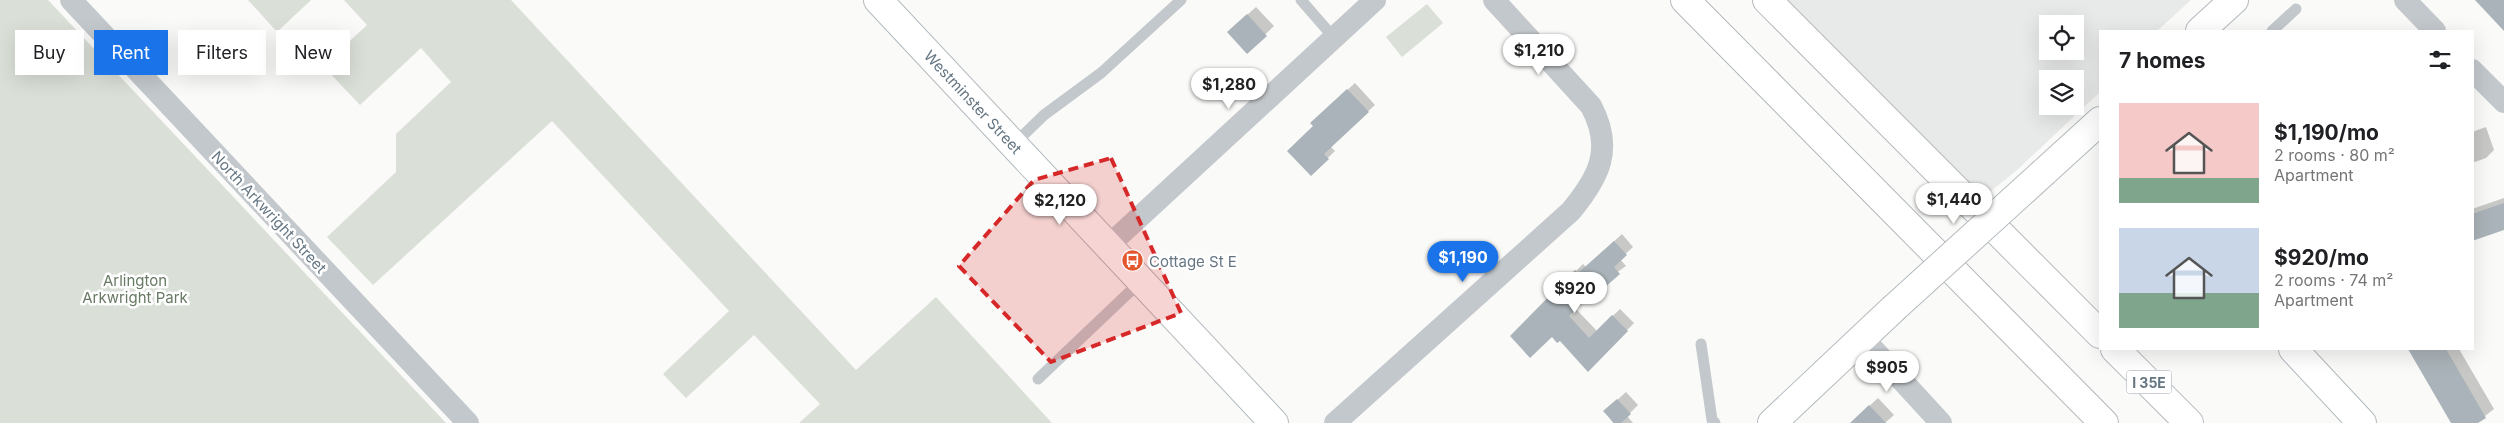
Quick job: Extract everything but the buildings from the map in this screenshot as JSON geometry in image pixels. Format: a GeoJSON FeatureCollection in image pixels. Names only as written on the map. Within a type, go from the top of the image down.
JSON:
{"type":"FeatureCollection","features":[{"type":"Feature","properties":{"kind":"main road","name":"Westminster Street"},"geometry":{"type":"LineString","coordinates":[[878,0],[1274,423]]}},
{"type":"Feature","properties":{"kind":"main road"},"geometry":{"type":"LineString","coordinates":[[1685,0],[2104,423]]}},
{"type":"Feature","properties":{"kind":"main road"},"geometry":{"type":"LineString","coordinates":[[1767,0],[2099,333]]}},
{"type":"Feature","properties":{"kind":"main road"},"geometry":{"type":"LineString","coordinates":[[2201,30],[2234,0]]}},
{"type":"Feature","properties":{"kind":"main road"},"geometry":{"type":"LineString","coordinates":[[1772,423],[1892,309],[2044,172],[2097,131]]}},
{"type":"Feature","properties":{"kind":"main road","name":"I 35E"},"geometry":{"type":"LineString","coordinates":[[2116,350],[2189,423]]}},
{"type":"Feature","properties":{"kind":"main road"},"geometry":{"type":"LineString","coordinates":[[2294,350],[2362,423]]}},
{"type":"Feature","properties":{"kind":"street","name":"North Arkwright Street"},"geometry":{"type":"LineString","coordinates":[[71,0],[468,423]]}},
{"type":"Feature","properties":{"kind":"street"},"geometry":{"type":"LineString","coordinates":[[1108,246],[1335,39],[1375,0]]}},
{"type":"Feature","properties":{"kind":"street"},"geometry":{"type":"LineString","coordinates":[[1335,423],[1571,211],[1595,179],[1600,167],[1602,146],[1599,124],[1591,106],[1494,0]]}},
{"type":"Feature","properties":{"kind":"street"},"geometry":{"type":"LineString","coordinates":[[2405,0],[2435,30]]}},
{"type":"Feature","properties":{"kind":"street"},"geometry":{"type":"LineString","coordinates":[[2474,72],[2504,102]]}},
{"type":"Feature","properties":{"kind":"street"},"geometry":{"type":"LineString","coordinates":[[1862,337],[1941,423]]}},
{"type":"Feature","properties":{"kind":"lane"},"geometry":{"type":"LineString","coordinates":[[1012,145],[1044,116],[1101,73],[1181,0]]}},
{"type":"Feature","properties":{"kind":"lane"},"geometry":{"type":"LineString","coordinates":[[1300,0],[1335,39]]}},
{"type":"Feature","properties":{"kind":"lane"},"geometry":{"type":"LineString","coordinates":[[2273,30],[2296,9]]}},
{"type":"Feature","properties":{"kind":"lane"},"geometry":{"type":"LineString","coordinates":[[1038,379],[1140,282]]}},
{"type":"Feature","properties":{"kind":"lane"},"geometry":{"type":"LineString","coordinates":[[1702,344],[1712,420],[1715,423]]}},
{"type":"Feature","properties":{"kind":"highlighted area"},"geometry":{"type":"Polygon","coordinates":[[[1111,158],[1181,313],[1051,362],[959,266],[1034,180],[1111,158]]]}},
{"type":"Feature","properties":{"kind":"shaded area"},"geometry":{"type":"Polygon","coordinates":[[[1780,0],[2191,0],[2158,30],[2099,30],[2099,93],[2084,107],[2084,70],[2039,70],[2039,115],[2076,115],[2016,171],[1981,199],[1780,0]]]}},
{"type":"Feature","properties":{"kind":"green space","name":"Arlington Arkwright Park"},"geometry":{"type":"Polygon","coordinates":[[[0,0],[48,0],[76,30],[15,30],[15,75],[84,75],[84,38],[94,49],[94,75],[119,75],[446,423],[0,423],[0,0]]]}},
{"type":"Feature","properties":{"kind":"green space"},"geometry":{"type":"Polygon","coordinates":[[[248,0],[311,0],[279,30],[276,31],[248,0]]]}},
{"type":"Feature","properties":{"kind":"green space"},"geometry":{"type":"Polygon","coordinates":[[[344,0],[511,0],[856,370],[936,297],[1052,423],[799,423],[820,404],[754,335],[686,398],[663,374],[729,311],[552,121],[373,285],[327,237],[396,172],[396,134],[451,82],[421,48],[360,105],[332,75],[350,75],[350,41],[367,25],[344,0]]]}},
{"type":"Feature","properties":{"kind":"green space"},"geometry":{"type":"Polygon","coordinates":[[[1427,4],[1443,23],[1402,57],[1386,37],[1427,4]]]}},
{"type":"Feature","properties":{"kind":"place","name":"Cottage St E"},"geometry":{"type":"Point","coordinates":[1133,261]}}]}
